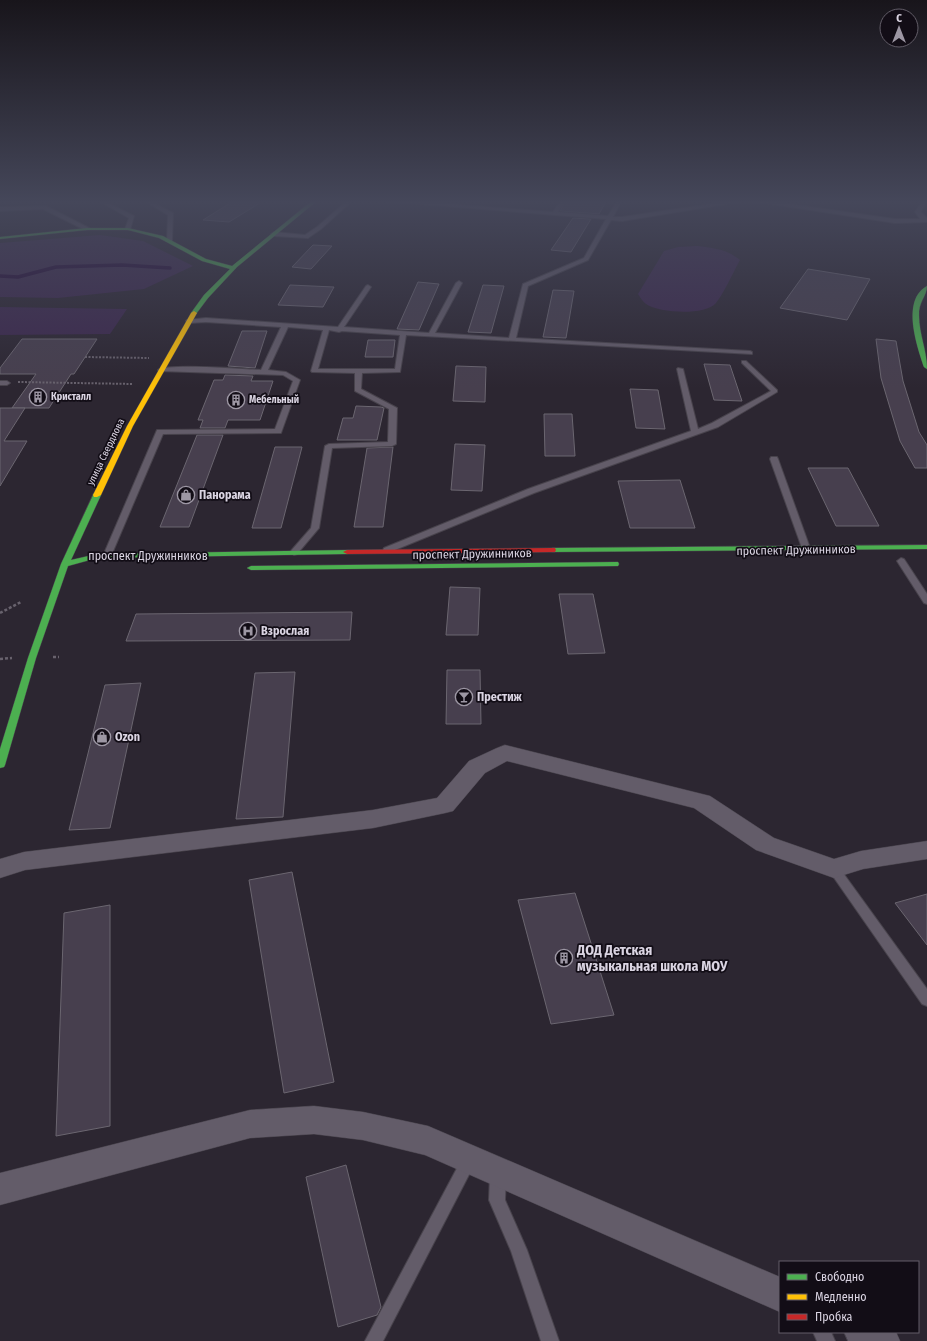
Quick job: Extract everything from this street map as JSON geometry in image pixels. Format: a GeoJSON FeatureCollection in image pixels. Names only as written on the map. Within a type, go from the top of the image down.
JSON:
{"type":"FeatureCollection","features":[{"type":"Feature","properties":{"kind":"street"},"geometry":{"type":"LineString","coordinates":[[214,263],[234,268]]}},
{"type":"Feature","properties":{"kind":"street","name":"улица Свердлова"},"geometry":{"type":"LineString","coordinates":[[0,765],[32,658],[65,564],[130,426],[189,321],[203,300],[240,263]]}},
{"type":"Feature","properties":{"kind":"street"},"geometry":{"type":"LineString","coordinates":[[927,288],[916,306],[922,356],[927,367]]}},
{"type":"Feature","properties":{"kind":"street","name":"проспект Дружинников"},"geometry":{"type":"LineString","coordinates":[[65,564],[96,556],[294,552],[927,547]]}},
{"type":"Feature","properties":{"kind":"street"},"geometry":{"type":"LineString","coordinates":[[897,561],[914,561]]}},
{"type":"Feature","properties":{"kind":"street","name":"проспект Дружинников"},"geometry":{"type":"LineString","coordinates":[[65,564],[86,568]]}},
{"type":"Feature","properties":{"kind":"street","name":"проспект Дружинников"},"geometry":{"type":"LineString","coordinates":[[243,568],[624,564]]}},
{"type":"Feature","properties":{"kind":"street"},"geometry":{"type":"LineString","coordinates":[[0,869],[24,861],[373,819],[445,805],[477,767],[505,753],[702,802],[765,844],[834,869],[861,860],[927,850]]}},
{"type":"Feature","properties":{"kind":"street"},"geometry":{"type":"LineString","coordinates":[[0,1189],[250,1124],[314,1120],[363,1126],[428,1141],[779,1295]]}},
{"type":"Feature","properties":{"kind":"street"},"geometry":{"type":"LineString","coordinates":[[864,1333],[882,1341]]}},
{"type":"Feature","properties":{"kind":"lane"},"geometry":{"type":"LineString","coordinates":[[512,340],[525,285],[578,263]]}},
{"type":"Feature","properties":{"kind":"lane"},"geometry":{"type":"LineString","coordinates":[[431,335],[459,283]]}},
{"type":"Feature","properties":{"kind":"lane"},"geometry":{"type":"LineString","coordinates":[[339,330],[368,287]]}},
{"type":"Feature","properties":{"kind":"lane"},"geometry":{"type":"LineString","coordinates":[[189,321],[206,320],[403,334],[750,353]]}},
{"type":"Feature","properties":{"kind":"lane"},"geometry":{"type":"LineString","coordinates":[[264,372],[285,326]]}},
{"type":"Feature","properties":{"kind":"lane"},"geometry":{"type":"LineString","coordinates":[[326,329],[314,371],[398,371],[403,334]]}},
{"type":"Feature","properties":{"kind":"lane"},"geometry":{"type":"LineString","coordinates":[[385,551],[531,491],[715,425],[775,391],[744,362]]}},
{"type":"Feature","properties":{"kind":"lane"},"geometry":{"type":"LineString","coordinates":[[107,556],[160,432],[278,432],[297,380],[284,373],[180,369],[161,370]]}},
{"type":"Feature","properties":{"kind":"lane"},"geometry":{"type":"LineString","coordinates":[[680,369],[695,432]]}},
{"type":"Feature","properties":{"kind":"lane"},"geometry":{"type":"LineString","coordinates":[[294,552],[315,528],[329,446],[392,444],[393,408],[357,390],[359,371]]}},
{"type":"Feature","properties":{"kind":"lane"},"geometry":{"type":"LineString","coordinates":[[774,459],[806,548]]}},
{"type":"Feature","properties":{"kind":"lane"},"geometry":{"type":"LineString","coordinates":[[897,561],[927,601]]}},
{"type":"Feature","properties":{"kind":"lane"},"geometry":{"type":"LineString","coordinates":[[834,869],[927,1000]]}},
{"type":"Feature","properties":{"kind":"lane"},"geometry":{"type":"LineString","coordinates":[[374,1341],[484,1165]]}},
{"type":"Feature","properties":{"kind":"lane"},"geometry":{"type":"LineString","coordinates":[[484,1165],[497,1200],[519,1250],[550,1341]]}},
{"type":"Feature","properties":{"kind":"path"},"geometry":{"type":"LineString","coordinates":[[85,357],[149,358]]}},
{"type":"Feature","properties":{"kind":"path"},"geometry":{"type":"LineString","coordinates":[[3,383],[133,384]]}},
{"type":"Feature","properties":{"kind":"path"},"geometry":{"type":"LineString","coordinates":[[0,613],[21,602]]}},
{"type":"Feature","properties":{"kind":"shaded area"},"geometry":{"type":"Polygon","coordinates":[[[0,263],[186,263],[193,266],[144,289],[58,298],[0,297],[0,263]]]}},
{"type":"Feature","properties":{"kind":"shaded area"},"geometry":{"type":"Polygon","coordinates":[[[657,263],[739,263],[716,303],[702,310],[682,312],[652,307],[645,303],[638,294],[657,263]]]}},
{"type":"Feature","properties":{"kind":"shaded area"},"geometry":{"type":"Polygon","coordinates":[[[0,307],[127,309],[110,334],[0,335],[0,307]]]}},
{"type":"Feature","properties":{"kind":"building"},"geometry":{"type":"Polygon","coordinates":[[[296,263],[317,263],[311,269],[292,267],[296,263]]]}},
{"type":"Feature","properties":{"kind":"building"},"geometry":{"type":"Polygon","coordinates":[[[808,269],[870,279],[847,320],[780,308],[808,269]]]}},
{"type":"Feature","properties":{"kind":"building"},"geometry":{"type":"Polygon","coordinates":[[[418,282],[439,284],[419,330],[397,329],[418,282]]]}},
{"type":"Feature","properties":{"kind":"building"},"geometry":{"type":"Polygon","coordinates":[[[290,285],[334,287],[323,307],[278,305],[290,285]]]}},
{"type":"Feature","properties":{"kind":"building"},"geometry":{"type":"Polygon","coordinates":[[[483,285],[504,286],[491,333],[468,332],[483,285]]]}},
{"type":"Feature","properties":{"kind":"building"},"geometry":{"type":"Polygon","coordinates":[[[553,290],[574,291],[566,338],[543,337],[553,290]]]}},
{"type":"Feature","properties":{"kind":"building"},"geometry":{"type":"Polygon","coordinates":[[[242,331],[267,331],[255,368],[228,366],[242,331]]]}},
{"type":"Feature","properties":{"kind":"building"},"geometry":{"type":"Polygon","coordinates":[[[22,339],[97,339],[74,374],[71,374],[49,408],[12,408],[36,374],[0,374],[0,368],[22,339]]]}},
{"type":"Feature","properties":{"kind":"building"},"geometry":{"type":"Polygon","coordinates":[[[876,339],[896,341],[903,381],[919,432],[927,445],[927,468],[915,468],[900,441],[881,378],[876,339]]]}},
{"type":"Feature","properties":{"kind":"building"},"geometry":{"type":"Polygon","coordinates":[[[368,340],[395,340],[393,357],[365,357],[368,340]]]}},
{"type":"Feature","properties":{"kind":"building"},"geometry":{"type":"Polygon","coordinates":[[[704,364],[730,365],[742,401],[714,400],[704,364]]]}},
{"type":"Feature","properties":{"kind":"building"},"geometry":{"type":"Polygon","coordinates":[[[456,366],[486,367],[485,402],[453,401],[456,366]]]}},
{"type":"Feature","properties":{"kind":"building","name":"Мебельный"},"geometry":{"type":"Polygon","coordinates":[[[225,375],[253,376],[251,381],[273,381],[260,420],[228,420],[225,428],[200,428],[203,420],[198,420],[214,380],[223,380],[225,375]]]}},
{"type":"Feature","properties":{"kind":"building"},"geometry":{"type":"Polygon","coordinates":[[[630,389],[658,390],[665,429],[636,428],[630,389]]]}},
{"type":"Feature","properties":{"kind":"building"},"geometry":{"type":"Polygon","coordinates":[[[356,406],[384,408],[377,440],[337,440],[343,418],[353,418],[356,406]]]}},
{"type":"Feature","properties":{"kind":"building"},"geometry":{"type":"Polygon","coordinates":[[[0,408],[25,408],[4,441],[27,441],[0,486],[0,408]]]}},
{"type":"Feature","properties":{"kind":"building"},"geometry":{"type":"Polygon","coordinates":[[[544,414],[572,414],[575,456],[545,456],[544,414]]]}},
{"type":"Feature","properties":{"kind":"building"},"geometry":{"type":"Polygon","coordinates":[[[197,435],[223,435],[189,527],[160,527],[197,435]]]}},
{"type":"Feature","properties":{"kind":"building"},"geometry":{"type":"Polygon","coordinates":[[[455,444],[485,445],[482,491],[451,490],[455,444]]]}},
{"type":"Feature","properties":{"kind":"building"},"geometry":{"type":"Polygon","coordinates":[[[275,447],[302,447],[281,528],[252,528],[275,447]]]}},
{"type":"Feature","properties":{"kind":"building"},"geometry":{"type":"Polygon","coordinates":[[[393,447],[383,527],[354,527],[367,448],[393,447]]]}},
{"type":"Feature","properties":{"kind":"building"},"geometry":{"type":"Polygon","coordinates":[[[808,468],[848,468],[879,526],[836,526],[808,468]]]}},
{"type":"Feature","properties":{"kind":"building"},"geometry":{"type":"Polygon","coordinates":[[[680,480],[695,528],[630,528],[618,481],[680,480]]]}},
{"type":"Feature","properties":{"kind":"building"},"geometry":{"type":"Polygon","coordinates":[[[450,587],[480,588],[478,635],[446,635],[450,587]]]}},
{"type":"Feature","properties":{"kind":"building"},"geometry":{"type":"Polygon","coordinates":[[[559,594],[593,594],[605,653],[568,654],[559,594]]]}},
{"type":"Feature","properties":{"kind":"building","name":"Взрослая"},"geometry":{"type":"Polygon","coordinates":[[[352,612],[350,640],[126,641],[136,614],[352,612]]]}},
{"type":"Feature","properties":{"kind":"building","name":"Престиж"},"geometry":{"type":"Polygon","coordinates":[[[447,670],[480,670],[481,724],[446,724],[447,670]]]}},
{"type":"Feature","properties":{"kind":"building"},"geometry":{"type":"Polygon","coordinates":[[[295,672],[283,817],[236,819],[255,673],[295,672]]]}},
{"type":"Feature","properties":{"kind":"building"},"geometry":{"type":"Polygon","coordinates":[[[141,683],[110,828],[69,830],[105,685],[141,683]]]}},
{"type":"Feature","properties":{"kind":"building"},"geometry":{"type":"Polygon","coordinates":[[[292,872],[334,1082],[284,1093],[249,880],[292,872]]]}},
{"type":"Feature","properties":{"kind":"building","name":"ДОД Детская музыкальная школа МОУ"},"geometry":{"type":"Polygon","coordinates":[[[575,893],[614,1015],[551,1024],[518,900],[575,893]]]}},
{"type":"Feature","properties":{"kind":"building"},"geometry":{"type":"Polygon","coordinates":[[[927,894],[927,945],[895,903],[927,894]]]}},
{"type":"Feature","properties":{"kind":"building"},"geometry":{"type":"Polygon","coordinates":[[[110,905],[110,1126],[56,1136],[64,913],[110,905]]]}},
{"type":"Feature","properties":{"kind":"building"},"geometry":{"type":"Polygon","coordinates":[[[346,1165],[381,1307],[377,1315],[338,1327],[306,1177],[346,1165]]]}},
{"type":"Feature","properties":{"kind":"waterway"},"geometry":{"type":"LineString","coordinates":[[0,276],[18,277],[56,267],[122,265],[170,268]]}},
{"type":"Feature","properties":{"kind":"traffic: fast"},"geometry":{"type":"LineString","coordinates":[[213,263],[233,268]]}},
{"type":"Feature","properties":{"kind":"traffic: fast"},"geometry":{"type":"LineString","coordinates":[[194,313],[206,296],[239,263]]}},
{"type":"Feature","properties":{"kind":"traffic: fast"},"geometry":{"type":"LineString","coordinates":[[927,288],[917,304],[916,311],[918,336],[927,367]]}},
{"type":"Feature","properties":{"kind":"traffic: fast"},"geometry":{"type":"LineString","coordinates":[[0,765],[32,658],[65,564],[97,495]]}},
{"type":"Feature","properties":{"kind":"traffic: fast"},"geometry":{"type":"LineString","coordinates":[[552,550],[927,547]]}},
{"type":"Feature","properties":{"kind":"traffic: fast"},"geometry":{"type":"LineString","coordinates":[[65,564],[97,556],[347,552]]}},
{"type":"Feature","properties":{"kind":"traffic: fast"},"geometry":{"type":"LineString","coordinates":[[251,568],[615,564]]}},
{"type":"Feature","properties":{"kind":"traffic: slow"},"geometry":{"type":"LineString","coordinates":[[97,495],[130,426],[194,313]]}},
{"type":"Feature","properties":{"kind":"traffic: jam"},"geometry":{"type":"LineString","coordinates":[[347,552],[552,550]]}},
{"type":"Feature","properties":{"kind":"place","name":"Кристалл"},"geometry":{"type":"Point","coordinates":[38,397]}},
{"type":"Feature","properties":{"kind":"place","name":"Мебельный"},"geometry":{"type":"Point","coordinates":[236,400]}},
{"type":"Feature","properties":{"kind":"place","name":"Панорама"},"geometry":{"type":"Point","coordinates":[186,495]}},
{"type":"Feature","properties":{"kind":"place","name":"Взрослая"},"geometry":{"type":"Point","coordinates":[248,631]}},
{"type":"Feature","properties":{"kind":"place","name":"Престиж"},"geometry":{"type":"Point","coordinates":[464,697]}},
{"type":"Feature","properties":{"kind":"place","name":"Ozon"},"geometry":{"type":"Point","coordinates":[102,737]}},
{"type":"Feature","properties":{"kind":"place","name":"ДОД Детская музыкальная школа МОУ"},"geometry":{"type":"Point","coordinates":[564,958]}}]}
